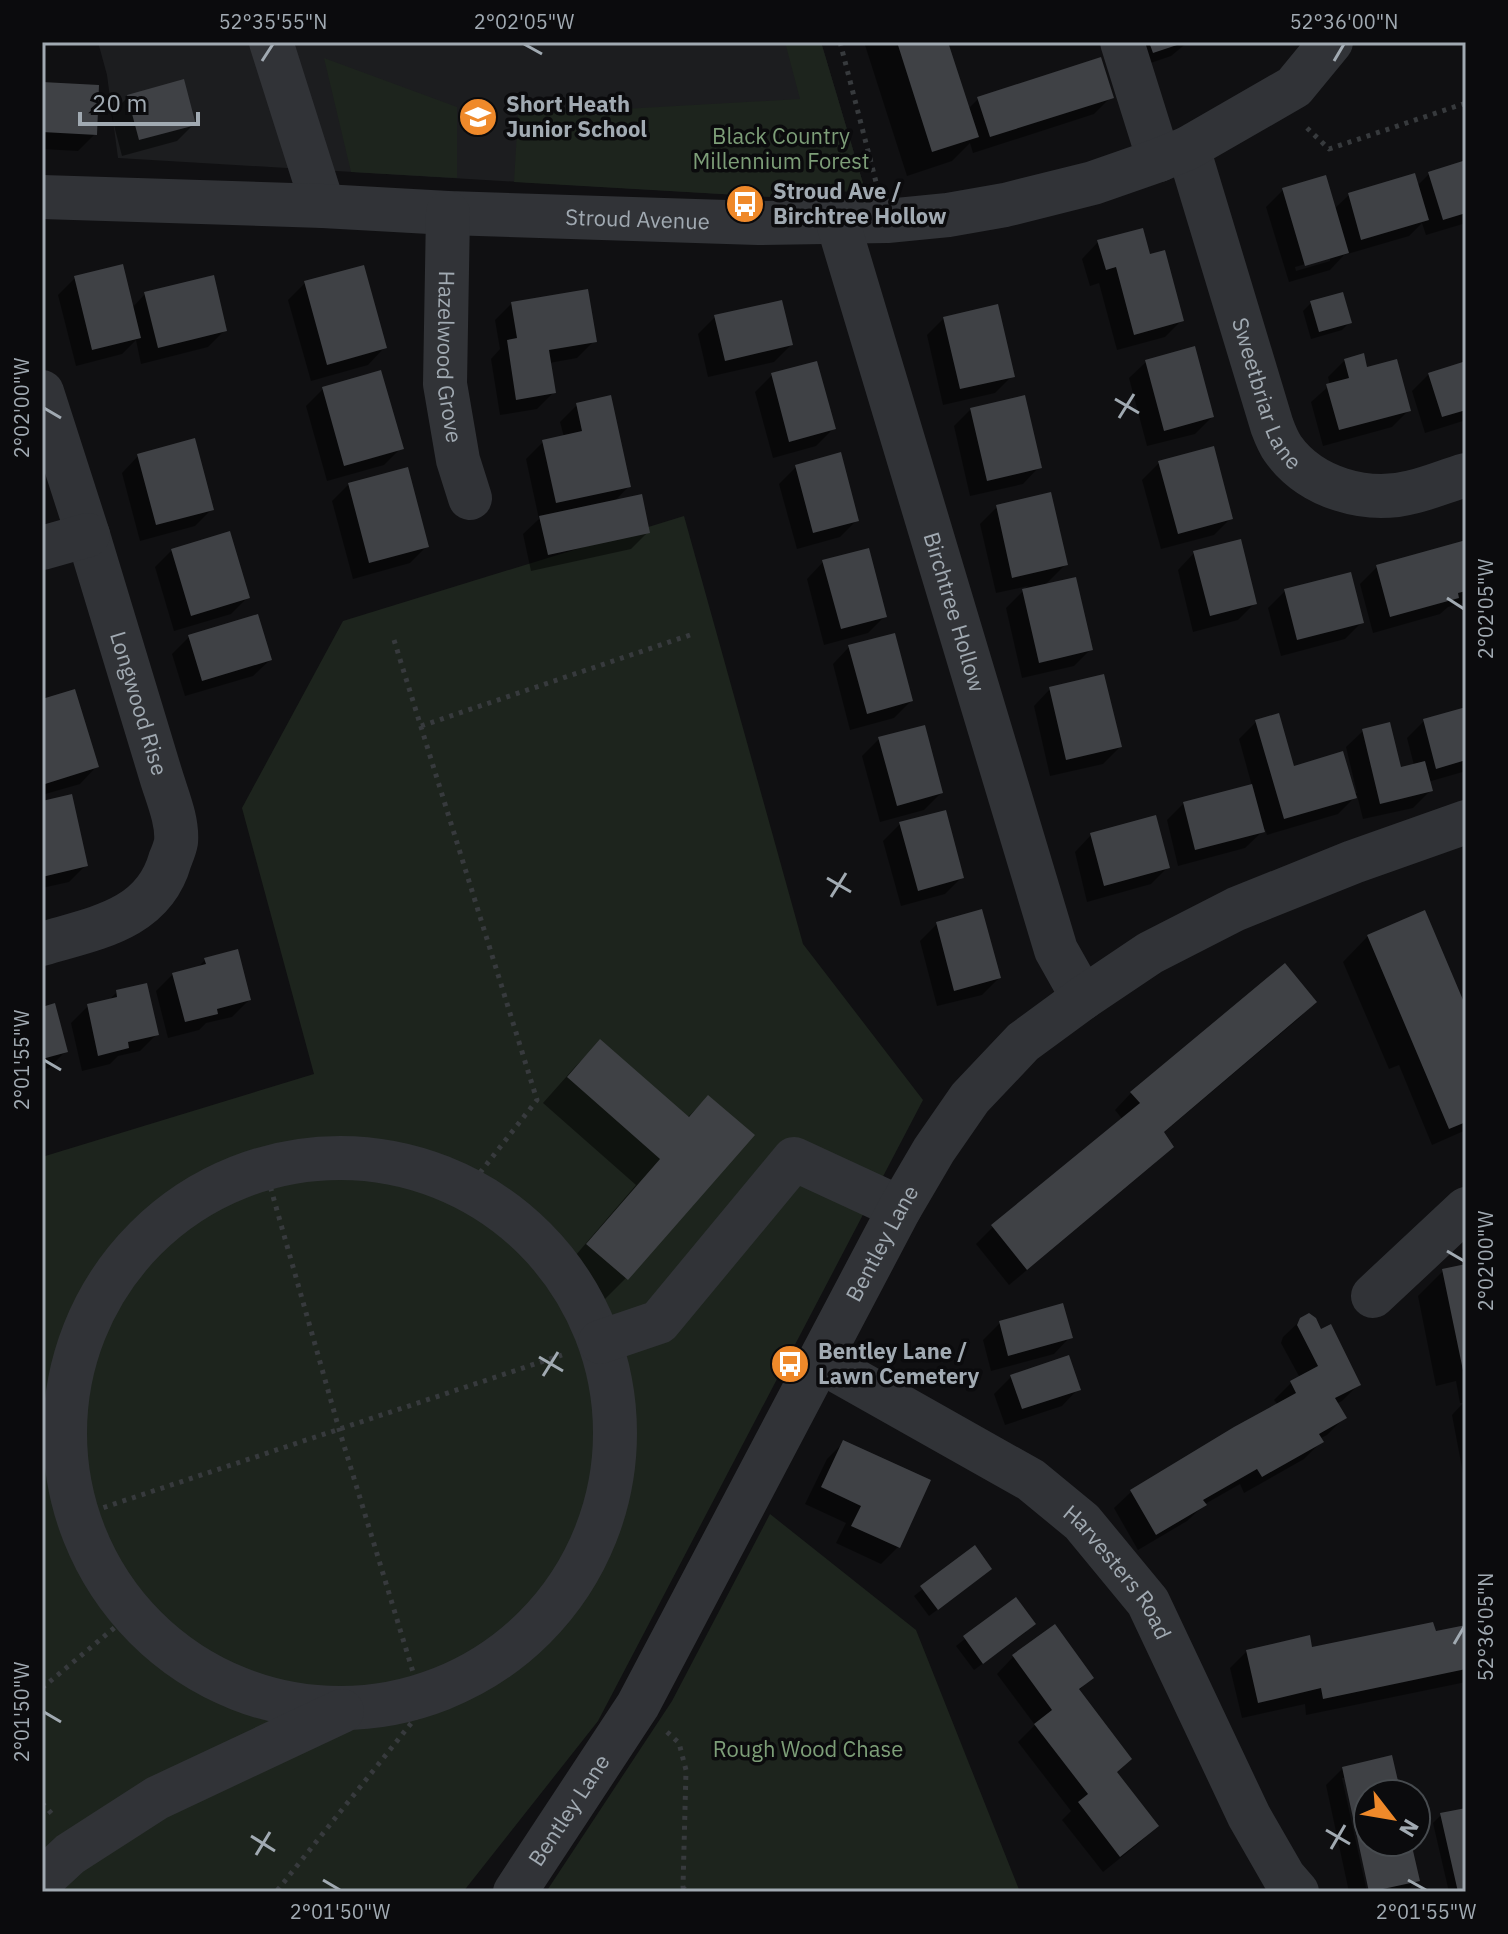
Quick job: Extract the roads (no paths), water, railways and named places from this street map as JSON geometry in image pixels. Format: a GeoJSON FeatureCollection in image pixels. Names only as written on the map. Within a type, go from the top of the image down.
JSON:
{"type":"FeatureCollection","features":[{"type":"Feature","properties":{"kind":"street"},"geometry":{"type":"LineString","coordinates":[[271,42],[323,206]]}},
{"type":"Feature","properties":{"kind":"street","name":"Sweetbriar Lane"},"geometry":{"type":"LineString","coordinates":[[1122,42],[1173,154],[1283,449],[1301,467],[1325,483],[1350,493],[1382,496],[1410,493],[1466,475]]}},
{"type":"Feature","properties":{"kind":"street","name":"Stroud Avenue"},"geometry":{"type":"LineString","coordinates":[[42,197],[758,223],[887,221],[948,215],[1005,205],[1093,183],[1173,154],[1294,87],[1331,42]]}},
{"type":"Feature","properties":{"kind":"street","name":"Hazelwood Grove"},"geometry":{"type":"LineString","coordinates":[[448,213],[445,384],[458,460],[470,498]]}},
{"type":"Feature","properties":{"kind":"street","name":"Birchtree Hollow"},"geometry":{"type":"LineString","coordinates":[[838,223],[1056,950],[1083,998]]}},
{"type":"Feature","properties":{"kind":"street","name":"Longwood Rise"},"geometry":{"type":"LineString","coordinates":[[42,392],[169,802],[176,842],[167,872],[150,898],[126,916],[42,944]]}},
{"type":"Feature","properties":{"kind":"street"},"geometry":{"type":"LineString","coordinates":[[42,548],[88,535]]}},
{"type":"Feature","properties":{"kind":"street","name":"Bentley Lane"},"geometry":{"type":"LineString","coordinates":[[515,1892],[638,1705],[900,1208],[934,1150],[970,1098],[1023,1042],[1150,953],[1236,909],[1353,862],[1466,822]]}},
{"type":"Feature","properties":{"kind":"street"},"geometry":{"type":"LineString","coordinates":[[334,1157],[403,1164],[468,1188],[524,1227],[569,1279],[600,1342],[615,1409],[612,1478],[592,1545],[556,1604],[507,1653],[447,1688],[381,1707],[312,1708],[244,1693],[183,1661],[131,1614],[93,1557],[75,1517],[64,1423],[71,1385],[75,1355],[103,1291],[147,1237],[201,1195],[265,1168],[334,1157]]}},
{"type":"Feature","properties":{"kind":"street"},"geometry":{"type":"LineString","coordinates":[[600,1342],[659,1322],[794,1159],[900,1208]]}},
{"type":"Feature","properties":{"kind":"street"},"geometry":{"type":"LineString","coordinates":[[1373,1296],[1466,1209]]}},
{"type":"Feature","properties":{"kind":"street","name":"Harvesters Road"},"geometry":{"type":"LineString","coordinates":[[820,1361],[1031,1480],[1082,1522],[1148,1602],[1249,1816],[1284,1877],[1297,1892]]}},
{"type":"Feature","properties":{"kind":"street"},"geometry":{"type":"LineString","coordinates":[[42,1431],[71,1385]]}},
{"type":"Feature","properties":{"kind":"street"},"geometry":{"type":"LineString","coordinates":[[42,1880],[70,1854],[157,1798],[352,1707]]}},
{"type":"Feature","properties":{"kind":"place","name":"Short Heath Junior School"},"geometry":{"type":"Point","coordinates":[478,117]}},
{"type":"Feature","properties":{"kind":"place","name":"Stroud Ave / Birchtree Hollow"},"geometry":{"type":"Point","coordinates":[745,204]}},
{"type":"Feature","properties":{"kind":"place","name":"Bentley Lane / Lawn Cemetery"},"geometry":{"type":"Point","coordinates":[790,1364]}},
{"type":"Feature","properties":{"kind":"park label","name":"Black Country Millennium Forest"},"geometry":{"type":"Point","coordinates":[781,148]}},
{"type":"Feature","properties":{"kind":"park label","name":"Rough Wood Chase"},"geometry":{"type":"Point","coordinates":[808,1749]}}]}
